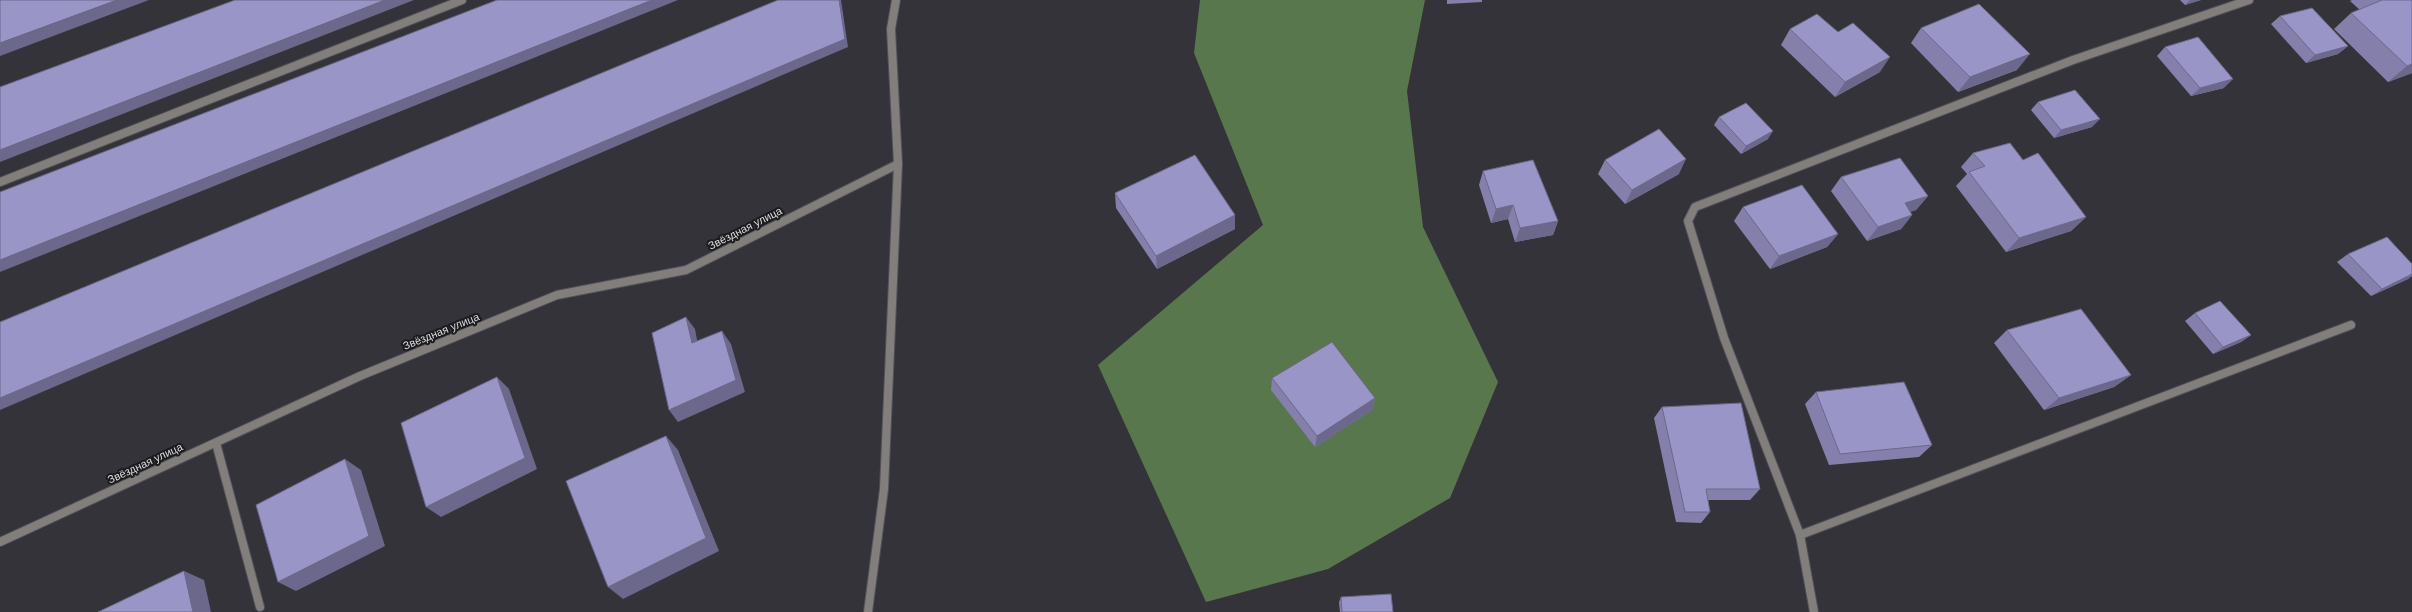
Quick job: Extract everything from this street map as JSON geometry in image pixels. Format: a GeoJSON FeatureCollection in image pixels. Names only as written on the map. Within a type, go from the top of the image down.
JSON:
{"type":"FeatureCollection","features":[{"type":"Feature","properties":{"kind":"street"},"geometry":{"type":"LineString","coordinates":[[0,182],[462,0]]}},
{"type":"Feature","properties":{"kind":"street"},"geometry":{"type":"LineString","coordinates":[[868,612],[884,488],[898,164],[891,29],[896,0]]}},
{"type":"Feature","properties":{"kind":"street"},"geometry":{"type":"LineString","coordinates":[[1814,612],[1800,535],[1724,338],[1688,221],[1695,207],[2073,60],[2250,0]]}},
{"type":"Feature","properties":{"kind":"street","name":"Звёздная улица"},"geometry":{"type":"LineString","coordinates":[[0,542],[360,376],[557,295],[686,270],[898,164]]}},
{"type":"Feature","properties":{"kind":"street"},"geometry":{"type":"LineString","coordinates":[[1800,535],[2351,325]]}},
{"type":"Feature","properties":{"kind":"street"},"geometry":{"type":"LineString","coordinates":[[216,443],[260,607]]}},
{"type":"Feature","properties":{"kind":"green space"},"geometry":{"type":"Polygon","coordinates":[[[1200,0],[1425,0],[1407,91],[1423,227],[1498,382],[1450,498],[1328,569],[1206,602],[1098,365],[1263,225],[1194,53],[1200,0]]]}},
{"type":"Feature","properties":{"kind":"building"},"geometry":{"type":"Polygon","coordinates":[[[0,0],[117,0],[0,43],[0,0]]]}},
{"type":"Feature","properties":{"kind":"building"},"geometry":{"type":"Polygon","coordinates":[[[235,0],[385,0],[0,150],[0,87],[235,0]]]}},
{"type":"Feature","properties":{"kind":"building"},"geometry":{"type":"Polygon","coordinates":[[[497,0],[652,0],[0,260],[0,192],[497,0]]]}},
{"type":"Feature","properties":{"kind":"building"},"geometry":{"type":"Polygon","coordinates":[[[778,0],[839,0],[845,39],[0,398],[0,322],[778,0]]]}},
{"type":"Feature","properties":{"kind":"building"},"geometry":{"type":"Polygon","coordinates":[[[2382,0],[2412,0],[2412,64],[2407,66],[2351,13],[2382,0]]]}},
{"type":"Feature","properties":{"kind":"building"},"geometry":{"type":"Polygon","coordinates":[[[1979,4],[2030,54],[1970,77],[1921,28],[1979,4]]]}},
{"type":"Feature","properties":{"kind":"building"},"geometry":{"type":"Polygon","coordinates":[[[2312,8],[2348,46],[2315,55],[2280,16],[2312,8]]]}},
{"type":"Feature","properties":{"kind":"building"},"geometry":{"type":"Polygon","coordinates":[[[1817,14],[1838,32],[1853,23],[1890,57],[1845,82],[1790,29],[1817,14]]]}},
{"type":"Feature","properties":{"kind":"building"},"geometry":{"type":"Polygon","coordinates":[[[2198,37],[2233,79],[2200,88],[2165,47],[2198,37]]]}},
{"type":"Feature","properties":{"kind":"building"},"geometry":{"type":"Polygon","coordinates":[[[2075,90],[2100,119],[2061,130],[2038,102],[2075,90]]]}},
{"type":"Feature","properties":{"kind":"building"},"geometry":{"type":"Polygon","coordinates":[[[1746,103],[1773,131],[1746,146],[1719,117],[1746,103]]]}},
{"type":"Feature","properties":{"kind":"building"},"geometry":{"type":"Polygon","coordinates":[[[1659,129],[1686,159],[1632,190],[1605,160],[1659,129]]]}},
{"type":"Feature","properties":{"kind":"building"},"geometry":{"type":"Polygon","coordinates":[[[2010,143],[2023,160],[2038,153],[2086,217],[2019,238],[1969,172],[1985,166],[1973,153],[2010,143]]]}},
{"type":"Feature","properties":{"kind":"building"},"geometry":{"type":"Polygon","coordinates":[[[1195,155],[1235,215],[1156,256],[1115,193],[1195,155]]]}},
{"type":"Feature","properties":{"kind":"building"},"geometry":{"type":"Polygon","coordinates":[[[1900,158],[1928,196],[1905,203],[1912,215],[1878,227],[1841,177],[1900,158]]]}},
{"type":"Feature","properties":{"kind":"building"},"geometry":{"type":"Polygon","coordinates":[[[1533,160],[1558,221],[1520,228],[1513,205],[1496,209],[1483,171],[1533,160]]]}},
{"type":"Feature","properties":{"kind":"building"},"geometry":{"type":"Polygon","coordinates":[[[1802,185],[1838,234],[1779,256],[1743,207],[1802,185]]]}},
{"type":"Feature","properties":{"kind":"building"},"geometry":{"type":"Polygon","coordinates":[[[2387,237],[2412,264],[2412,274],[2382,289],[2348,254],[2387,237]]]}},
{"type":"Feature","properties":{"kind":"building"},"geometry":{"type":"Polygon","coordinates":[[[2220,301],[2251,335],[2223,347],[2195,313],[2220,301]]]}},
{"type":"Feature","properties":{"kind":"building"},"geometry":{"type":"Polygon","coordinates":[[[2081,309],[2131,375],[2059,398],[2007,330],[2081,309]]]}},
{"type":"Feature","properties":{"kind":"building"},"geometry":{"type":"Polygon","coordinates":[[[686,317],[692,343],[722,331],[736,380],[669,410],[652,333],[686,317]]]}},
{"type":"Feature","properties":{"kind":"building"},"geometry":{"type":"Polygon","coordinates":[[[1332,342],[1375,398],[1317,436],[1272,378],[1332,342]]]}},
{"type":"Feature","properties":{"kind":"building"},"geometry":{"type":"Polygon","coordinates":[[[497,377],[525,458],[426,507],[401,423],[497,377]]]}},
{"type":"Feature","properties":{"kind":"building"},"geometry":{"type":"Polygon","coordinates":[[[1904,382],[1932,445],[1840,454],[1816,392],[1904,382]]]}},
{"type":"Feature","properties":{"kind":"building"},"geometry":{"type":"Polygon","coordinates":[[[1741,403],[1760,489],[1706,489],[1710,512],[1685,512],[1662,407],[1741,403]]]}},
{"type":"Feature","properties":{"kind":"building"},"geometry":{"type":"Polygon","coordinates":[[[666,436],[706,538],[608,587],[566,481],[666,436]]]}},
{"type":"Feature","properties":{"kind":"building"},"geometry":{"type":"Polygon","coordinates":[[[345,459],[369,536],[278,582],[256,505],[345,459]]]}},
{"type":"Feature","properties":{"kind":"building"},"geometry":{"type":"Polygon","coordinates":[[[184,571],[193,612],[98,612],[184,571]]]}},
{"type":"Feature","properties":{"kind":"building"},"geometry":{"type":"Polygon","coordinates":[[[1391,594],[1393,612],[1342,612],[1341,597],[1391,594]]]}}]}
